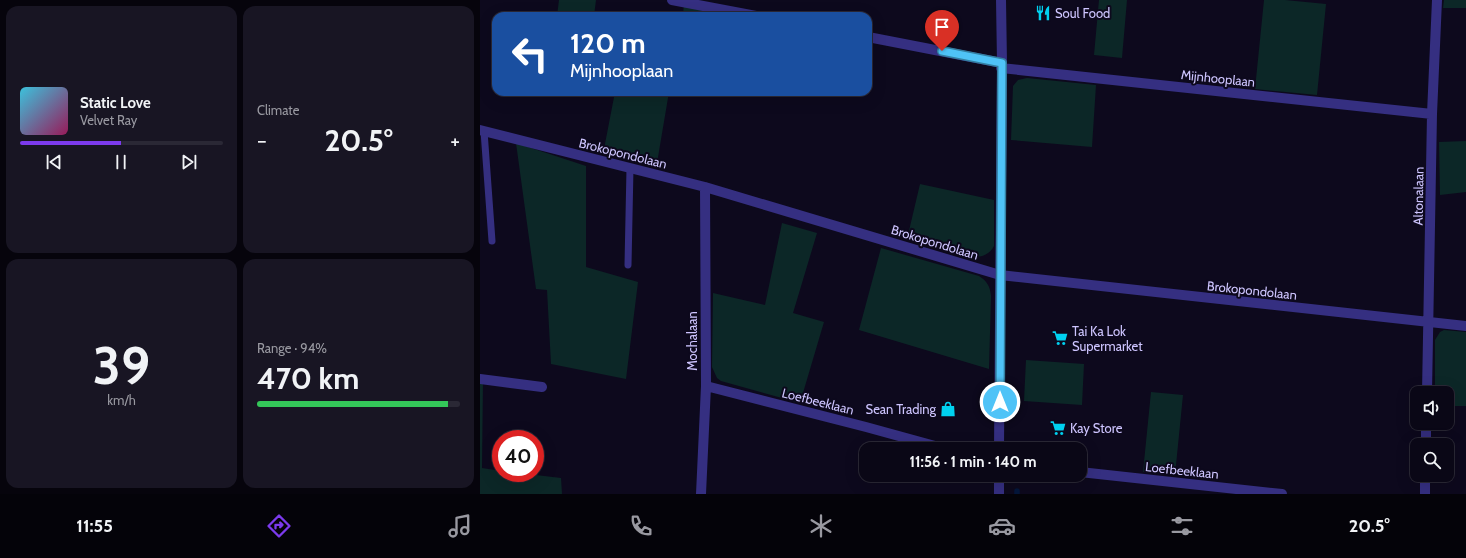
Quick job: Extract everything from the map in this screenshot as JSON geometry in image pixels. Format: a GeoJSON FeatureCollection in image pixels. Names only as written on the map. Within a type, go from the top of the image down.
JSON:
{"type":"FeatureCollection","features":[{"type":"Feature","properties":{"kind":"street"},"geometry":{"type":"LineString","coordinates":[[672,0],[735,12]]}},
{"type":"Feature","properties":{"kind":"street"},"geometry":{"type":"LineString","coordinates":[[1000,442],[1001,0]]}},
{"type":"Feature","properties":{"kind":"street","name":"Altonalaan"},"geometry":{"type":"LineString","coordinates":[[1427,386],[1432,114],[1437,0]]}},
{"type":"Feature","properties":{"kind":"street","name":"Mijnhooplaan"},"geometry":{"type":"LineString","coordinates":[[872,38],[1002,66],[1432,114]]}},
{"type":"Feature","properties":{"kind":"street","name":"Brokopondolaan"},"geometry":{"type":"LineString","coordinates":[[482,131],[705,187],[1000,275],[1466,326]]}},
{"type":"Feature","properties":{"kind":"street","name":"Mochalaan"},"geometry":{"type":"LineString","coordinates":[[701,494],[706,386],[705,187]]}},
{"type":"Feature","properties":{"kind":"street"},"geometry":{"type":"LineString","coordinates":[[480,379],[542,387]]}},
{"type":"Feature","properties":{"kind":"street","name":"Loefbeeklaan"},"geometry":{"type":"LineString","coordinates":[[706,386],[921,442]]}},
{"type":"Feature","properties":{"kind":"street","name":"Loefbeeklaan"},"geometry":{"type":"LineString","coordinates":[[1087,473],[1282,494]]}},
{"type":"Feature","properties":{"kind":"street"},"geometry":{"type":"LineString","coordinates":[[999,482],[999,494]]}},
{"type":"Feature","properties":{"kind":"street"},"geometry":{"type":"LineString","coordinates":[[1425,482],[1425,494]]}},
{"type":"Feature","properties":{"kind":"lane"},"geometry":{"type":"LineString","coordinates":[[482,131],[492,241]]}},
{"type":"Feature","properties":{"kind":"lane"},"geometry":{"type":"LineString","coordinates":[[628,265],[630,168]]}},
{"type":"Feature","properties":{"kind":"green space"},"geometry":{"type":"Polygon","coordinates":[[[559,0],[596,0],[594,12],[558,12],[559,0]]]}},
{"type":"Feature","properties":{"kind":"green space"},"geometry":{"type":"Polygon","coordinates":[[[1099,0],[1127,0],[1122,58],[1094,55],[1099,0]]]}},
{"type":"Feature","properties":{"kind":"green space"},"geometry":{"type":"Polygon","coordinates":[[[1264,0],[1285,0],[1326,4],[1317,95],[1255,89],[1264,0]]]}},
{"type":"Feature","properties":{"kind":"green space"},"geometry":{"type":"Polygon","coordinates":[[[1444,0],[1466,0],[1466,8],[1443,8],[1444,0]]]}},
{"type":"Feature","properties":{"kind":"green space"},"geometry":{"type":"Polygon","coordinates":[[[684,2],[707,6],[706,12],[683,12],[684,2]]]}},
{"type":"Feature","properties":{"kind":"green space"},"geometry":{"type":"Polygon","coordinates":[[[1027,78],[1096,85],[1092,147],[1011,140],[1013,86],[1018,80],[1027,78]]]}},
{"type":"Feature","properties":{"kind":"green space"},"geometry":{"type":"Polygon","coordinates":[[[614,96],[668,96],[657,163],[604,149],[614,96]]]}},
{"type":"Feature","properties":{"kind":"green space"},"geometry":{"type":"Polygon","coordinates":[[[1466,141],[1466,192],[1440,195],[1439,142],[1466,141]]]}},
{"type":"Feature","properties":{"kind":"green space"},"geometry":{"type":"Polygon","coordinates":[[[516,143],[586,166],[586,267],[638,282],[626,379],[551,364],[547,290],[536,289],[516,143]]]}},
{"type":"Feature","properties":{"kind":"green space"},"geometry":{"type":"Polygon","coordinates":[[[920,184],[994,200],[994,246],[991,251],[985,255],[977,257],[908,235],[920,184]]]}},
{"type":"Feature","properties":{"kind":"green space"},"geometry":{"type":"Polygon","coordinates":[[[782,223],[817,233],[793,313],[824,322],[800,403],[721,381],[717,378],[712,367],[713,293],[765,305],[782,223]]]}},
{"type":"Feature","properties":{"kind":"green space"},"geometry":{"type":"Polygon","coordinates":[[[881,248],[979,276],[986,282],[990,289],[991,296],[989,369],[859,330],[881,248]]]}},
{"type":"Feature","properties":{"kind":"green space"},"geometry":{"type":"Polygon","coordinates":[[[1444,330],[1466,332],[1466,406],[1454,406],[1454,386],[1435,386],[1435,340],[1440,332],[1444,330]]]}},
{"type":"Feature","properties":{"kind":"green space"},"geometry":{"type":"Polygon","coordinates":[[[1026,360],[1084,364],[1082,405],[1024,401],[1026,360]]]}},
{"type":"Feature","properties":{"kind":"green space"},"geometry":{"type":"Polygon","coordinates":[[[480,380],[483,380],[482,468],[492,470],[492,482],[544,482],[544,476],[561,478],[562,494],[480,494],[480,380]]]}},
{"type":"Feature","properties":{"kind":"green space"},"geometry":{"type":"Polygon","coordinates":[[[1151,392],[1183,395],[1175,475],[1143,472],[1151,392]]]}},
{"type":"Feature","properties":{"kind":"place","name":"Soul Food"},"geometry":{"type":"Point","coordinates":[1043,13]}},
{"type":"Feature","properties":{"kind":"place","name":"Tai Ka Lok Supermarket"},"geometry":{"type":"Point","coordinates":[1060,338]}},
{"type":"Feature","properties":{"kind":"place","name":"Sean Trading"},"geometry":{"type":"Point","coordinates":[948,409]}},
{"type":"Feature","properties":{"kind":"place","name":"Kay Store"},"geometry":{"type":"Point","coordinates":[1058,428]}},
{"type":"Feature","properties":{"kind":"route"},"geometry":{"type":"LineString","coordinates":[[942,51],[1002,63],[1000,402]]}}]}
